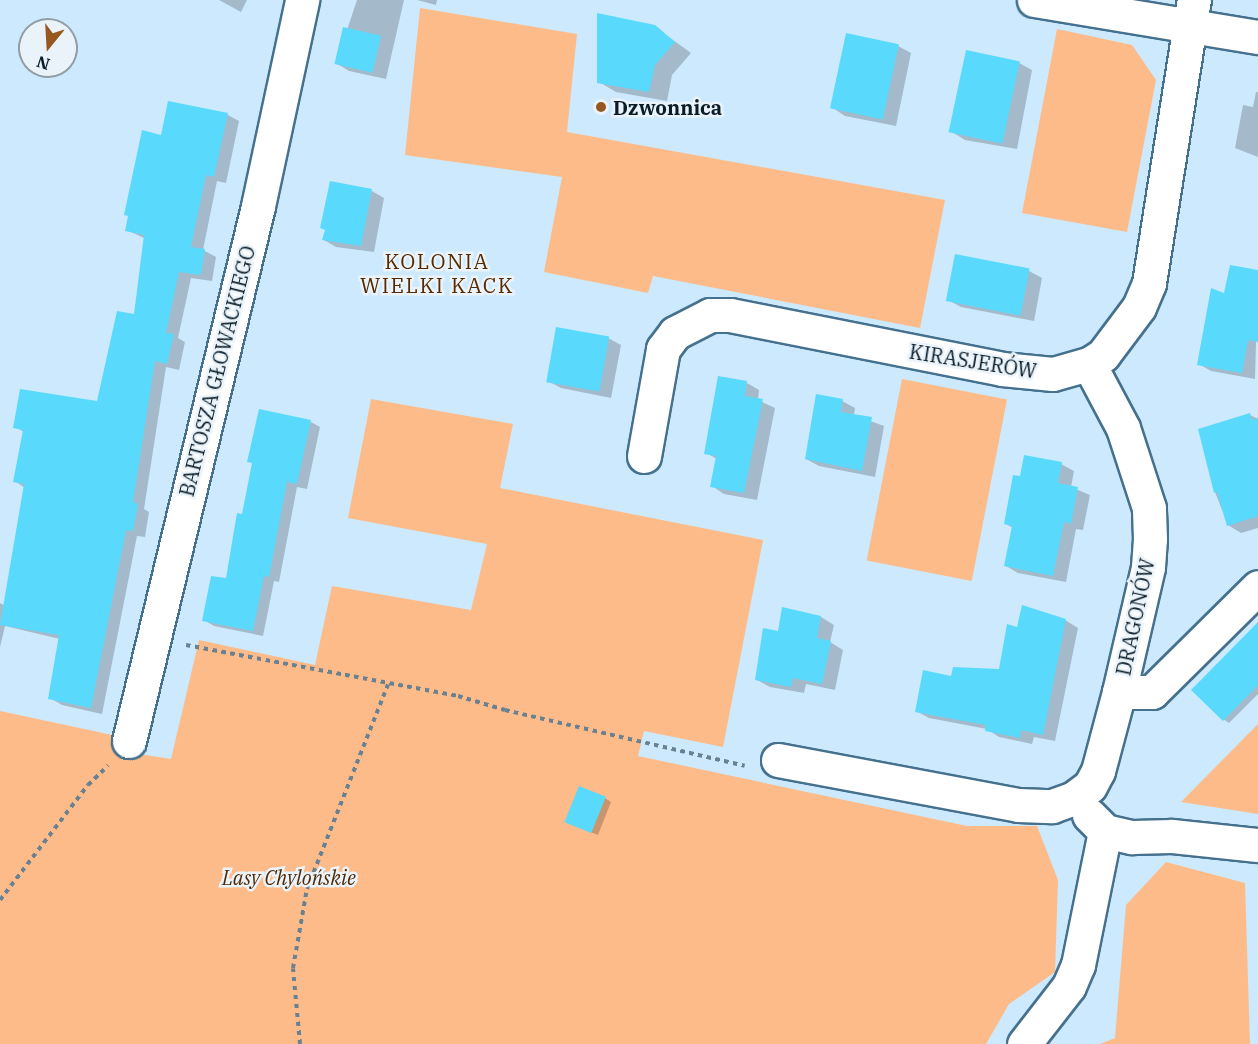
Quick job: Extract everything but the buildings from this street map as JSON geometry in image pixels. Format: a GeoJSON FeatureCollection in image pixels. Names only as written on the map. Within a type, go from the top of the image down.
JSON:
{"type":"FeatureCollection","features":[{"type":"Feature","properties":{"kind":"street","name":"BARTOSZA GŁOWACKIEGO"},"geometry":{"type":"LineString","coordinates":[[129,741],[258,206],[302,0]]}},
{"type":"Feature","properties":{"kind":"street"},"geometry":{"type":"LineString","coordinates":[[1034,0],[1192,14],[1258,37]]}},
{"type":"Feature","properties":{"kind":"street","name":"KIRASJERÓW"},"geometry":{"type":"LineString","coordinates":[[644,456],[663,349],[675,333],[710,315],[730,315],[1002,369],[1053,374],[1089,364],[1122,335],[1149,283],[1192,14]]}},
{"type":"Feature","properties":{"kind":"street","name":"DRAGONÓW"},"geometry":{"type":"LineString","coordinates":[[778,760],[1018,805],[1052,806],[1074,798],[1090,786],[1098,771],[1119,692],[1148,567],[1149,508],[1123,428],[1089,364]]}},
{"type":"Feature","properties":{"kind":"street"},"geometry":{"type":"LineString","coordinates":[[1119,692],[1152,692],[1258,587]]}},
{"type":"Feature","properties":{"kind":"street"},"geometry":{"type":"LineString","coordinates":[[1074,798],[1104,831],[1132,837],[1172,836],[1258,845]]}},
{"type":"Feature","properties":{"kind":"street"},"geometry":{"type":"LineString","coordinates":[[1024,1044],[1069,986],[1078,965],[1104,831]]}},
{"type":"Feature","properties":{"kind":"path"},"geometry":{"type":"LineString","coordinates":[[153,639],[458,696],[505,710],[759,769],[778,760]]}},
{"type":"Feature","properties":{"kind":"path"},"geometry":{"type":"LineString","coordinates":[[300,1044],[293,968],[307,889],[388,684]]}},
{"type":"Feature","properties":{"kind":"path"},"geometry":{"type":"LineString","coordinates":[[0,900],[88,785],[129,741]]}},
{"type":"Feature","properties":{"kind":"green space"},"geometry":{"type":"Polygon","coordinates":[[[420,8],[577,34],[567,132],[945,200],[920,328],[653,276],[648,293],[544,272],[562,177],[405,155],[420,8]]]}},
{"type":"Feature","properties":{"kind":"green space"},"geometry":{"type":"Polygon","coordinates":[[[1057,29],[1132,45],[1156,80],[1127,232],[1022,213],[1057,29]]]}},
{"type":"Feature","properties":{"kind":"green space"},"geometry":{"type":"Polygon","coordinates":[[[902,379],[1007,399],[972,581],[867,561],[902,379]]]}},
{"type":"Feature","properties":{"kind":"green space","name":"Lasy Chylońskie"},"geometry":{"type":"Polygon","coordinates":[[[371,399],[513,424],[500,488],[763,540],[723,747],[644,731],[638,756],[967,826],[1037,826],[1058,880],[1055,972],[1009,1004],[986,1044],[0,1044],[0,711],[117,736],[114,750],[171,759],[199,640],[315,665],[332,586],[471,610],[487,544],[348,518],[371,399]]]}},
{"type":"Feature","properties":{"kind":"green space"},"geometry":{"type":"Polygon","coordinates":[[[1258,724],[1258,814],[1181,802],[1258,724]]]}},
{"type":"Feature","properties":{"kind":"green space"},"geometry":{"type":"Polygon","coordinates":[[[1166,862],[1245,883],[1250,1044],[1100,1044],[1115,1038],[1126,905],[1166,862]]]}},
{"type":"Feature","properties":{"kind":"place","name":"Dzwonnica"},"geometry":{"type":"Point","coordinates":[601,107]}},
{"type":"Feature","properties":{"kind":"district","name":"KOLONIA WIELKI KACK"},"geometry":{"type":"Point","coordinates":[437,273]}}]}
